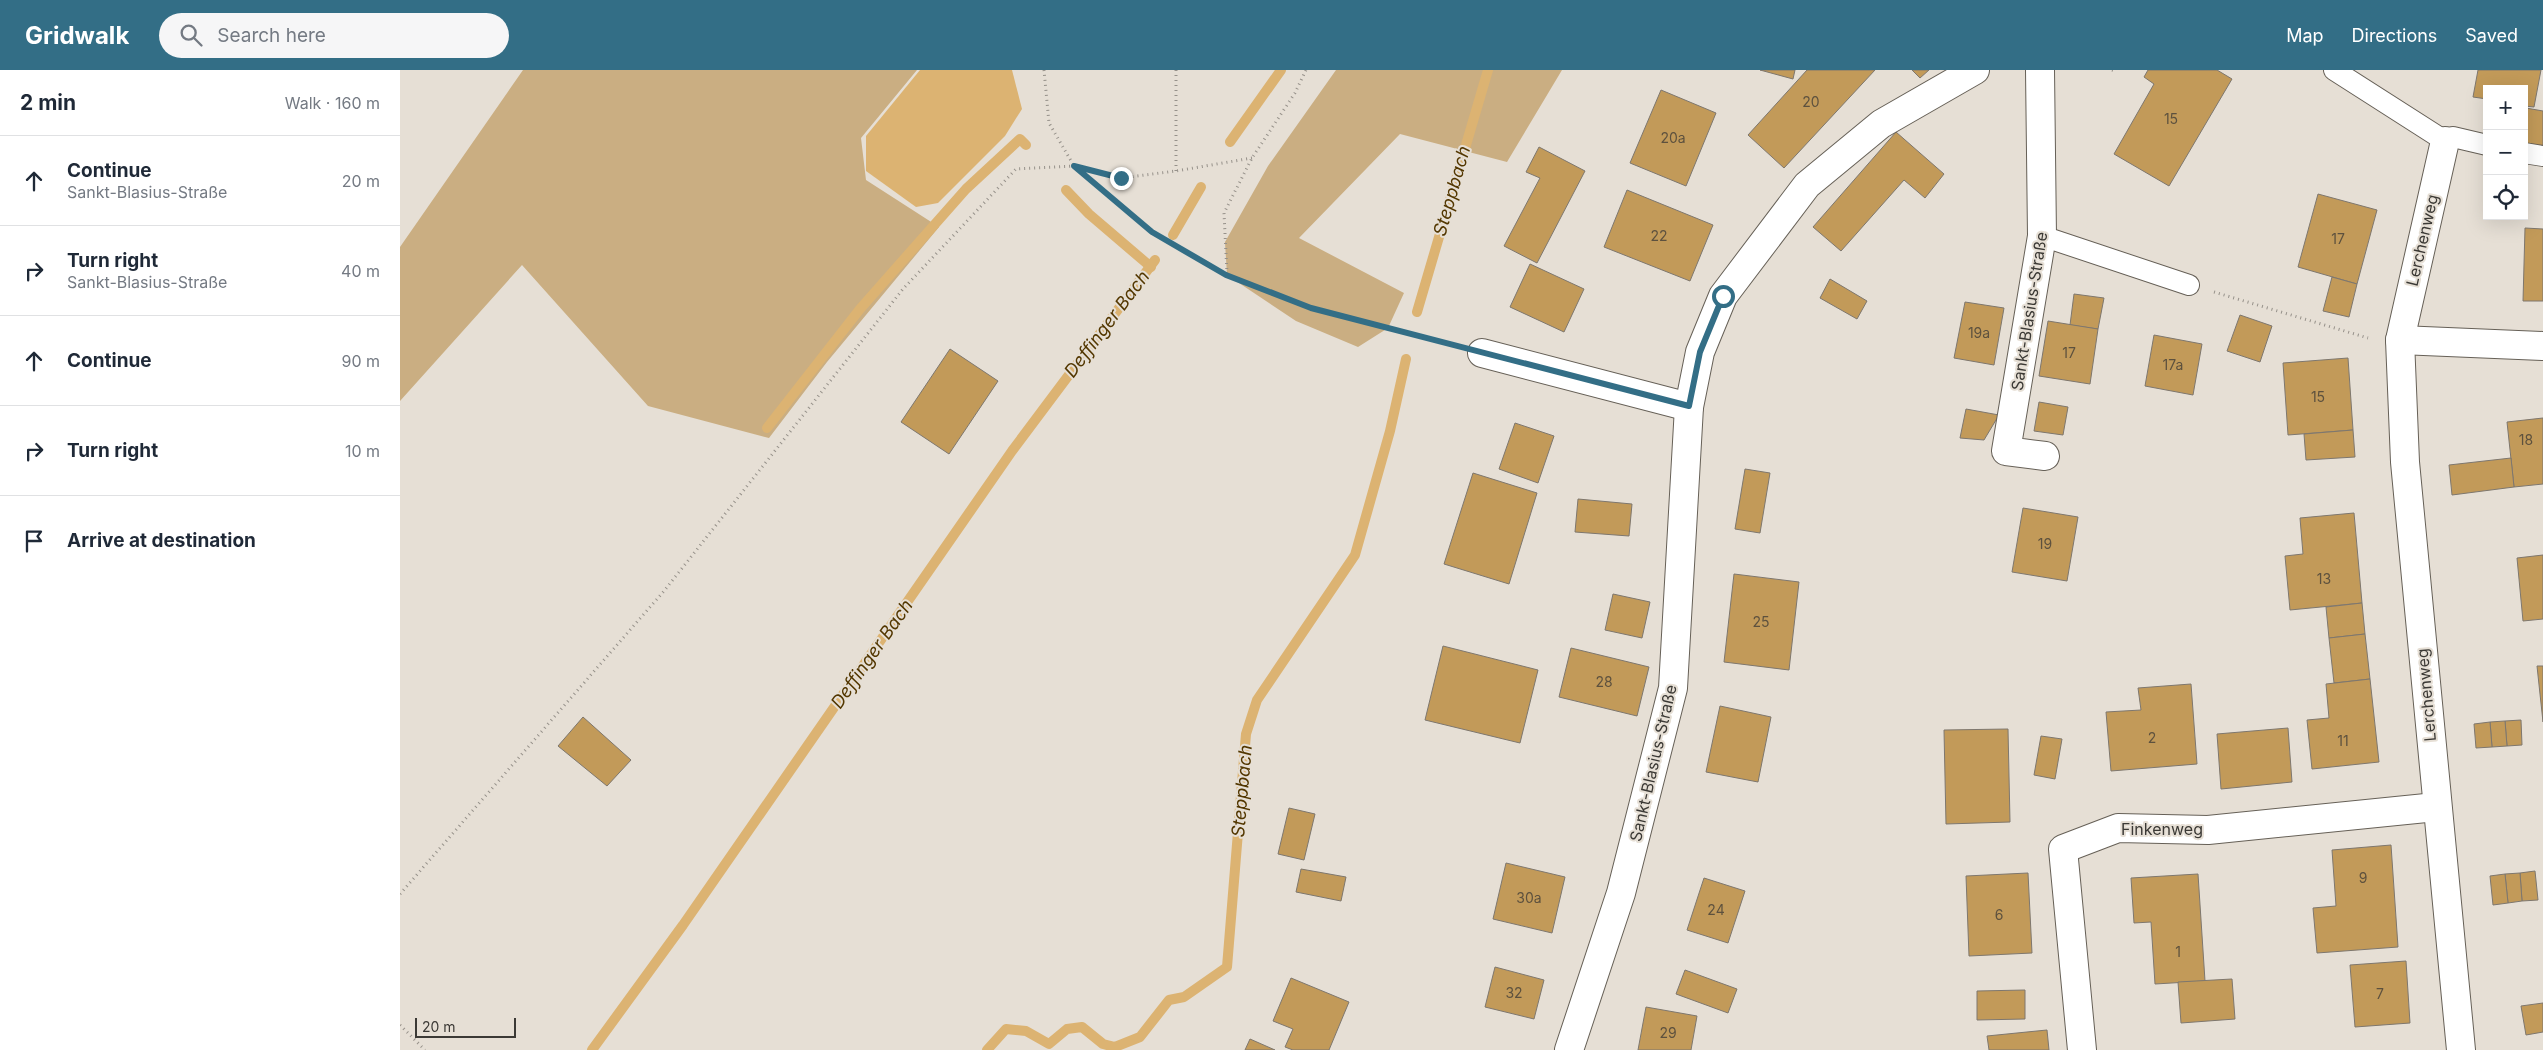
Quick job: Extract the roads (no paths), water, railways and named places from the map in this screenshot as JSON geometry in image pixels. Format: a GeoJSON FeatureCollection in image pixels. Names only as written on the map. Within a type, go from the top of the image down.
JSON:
{"type":"FeatureCollection","features":[{"type":"Feature","properties":{"kind":"street","name":"Sankt-Blasius-Straße"},"geometry":{"type":"LineString","coordinates":[[1569,1050],[1621,893],[1673,688],[1689,406],[1700,352],[1723,296],[1806,185],[1881,124],[1975,70]]}},
{"type":"Feature","properties":{"kind":"street","name":"Sankt-Blasius-Straße"},"geometry":{"type":"LineString","coordinates":[[2040,70],[2042,236],[2006,451],[2045,456]]}},
{"type":"Feature","properties":{"kind":"street","name":"Lerchenweg"},"geometry":{"type":"LineString","coordinates":[[2445,141],[2400,343],[2405,462],[2460,1050]]}},
{"type":"Feature","properties":{"kind":"street"},"geometry":{"type":"LineString","coordinates":[[2400,343],[2543,346]]}},
{"type":"Feature","properties":{"kind":"street"},"geometry":{"type":"LineString","coordinates":[[1482,353],[1689,406]]}},
{"type":"Feature","properties":{"kind":"street","name":"Finkenweg"},"geometry":{"type":"LineString","coordinates":[[2082,1050],[2063,850],[2118,828],[2208,830],[2436,807]]}},
{"type":"Feature","properties":{"kind":"lane"},"geometry":{"type":"LineString","coordinates":[[2334,70],[2445,141],[2454,137],[2483,144]]}},
{"type":"Feature","properties":{"kind":"lane"},"geometry":{"type":"LineString","coordinates":[[2528,154],[2543,156]]}},
{"type":"Feature","properties":{"kind":"lane"},"geometry":{"type":"LineString","coordinates":[[2042,236],[2189,285]]}},
{"type":"Feature","properties":{"kind":"waterway","name":"Deffinger Bach"},"geometry":{"type":"LineString","coordinates":[[1230,142],[1281,70]]}},
{"type":"Feature","properties":{"kind":"waterway","name":"Steppbach"},"geometry":{"type":"LineString","coordinates":[[1417,312],[1488,70]]}},
{"type":"Feature","properties":{"kind":"waterway"},"geometry":{"type":"LineString","coordinates":[[767,428],[860,309],[966,189],[1020,139],[1026,145]]}},
{"type":"Feature","properties":{"kind":"waterway","name":"Deffinger Bach"},"geometry":{"type":"LineString","coordinates":[[1173,235],[1201,187]]}},
{"type":"Feature","properties":{"kind":"waterway"},"geometry":{"type":"LineString","coordinates":[[1066,190],[1089,214],[1151,267]]}},
{"type":"Feature","properties":{"kind":"waterway","name":"Deffinger Bach"},"geometry":{"type":"LineString","coordinates":[[592,1050],[683,925],[1012,451],[1155,260]]}},
{"type":"Feature","properties":{"kind":"waterway","name":"Steppbach"},"geometry":{"type":"LineString","coordinates":[[987,1050],[1006,1029],[1026,1031],[1049,1044],[1067,1029],[1082,1027],[1103,1044],[1115,1047],[1140,1037],[1169,1000],[1184,997],[1227,967],[1246,734],[1257,700],[1355,555],[1390,431],[1406,359]]}}]}
